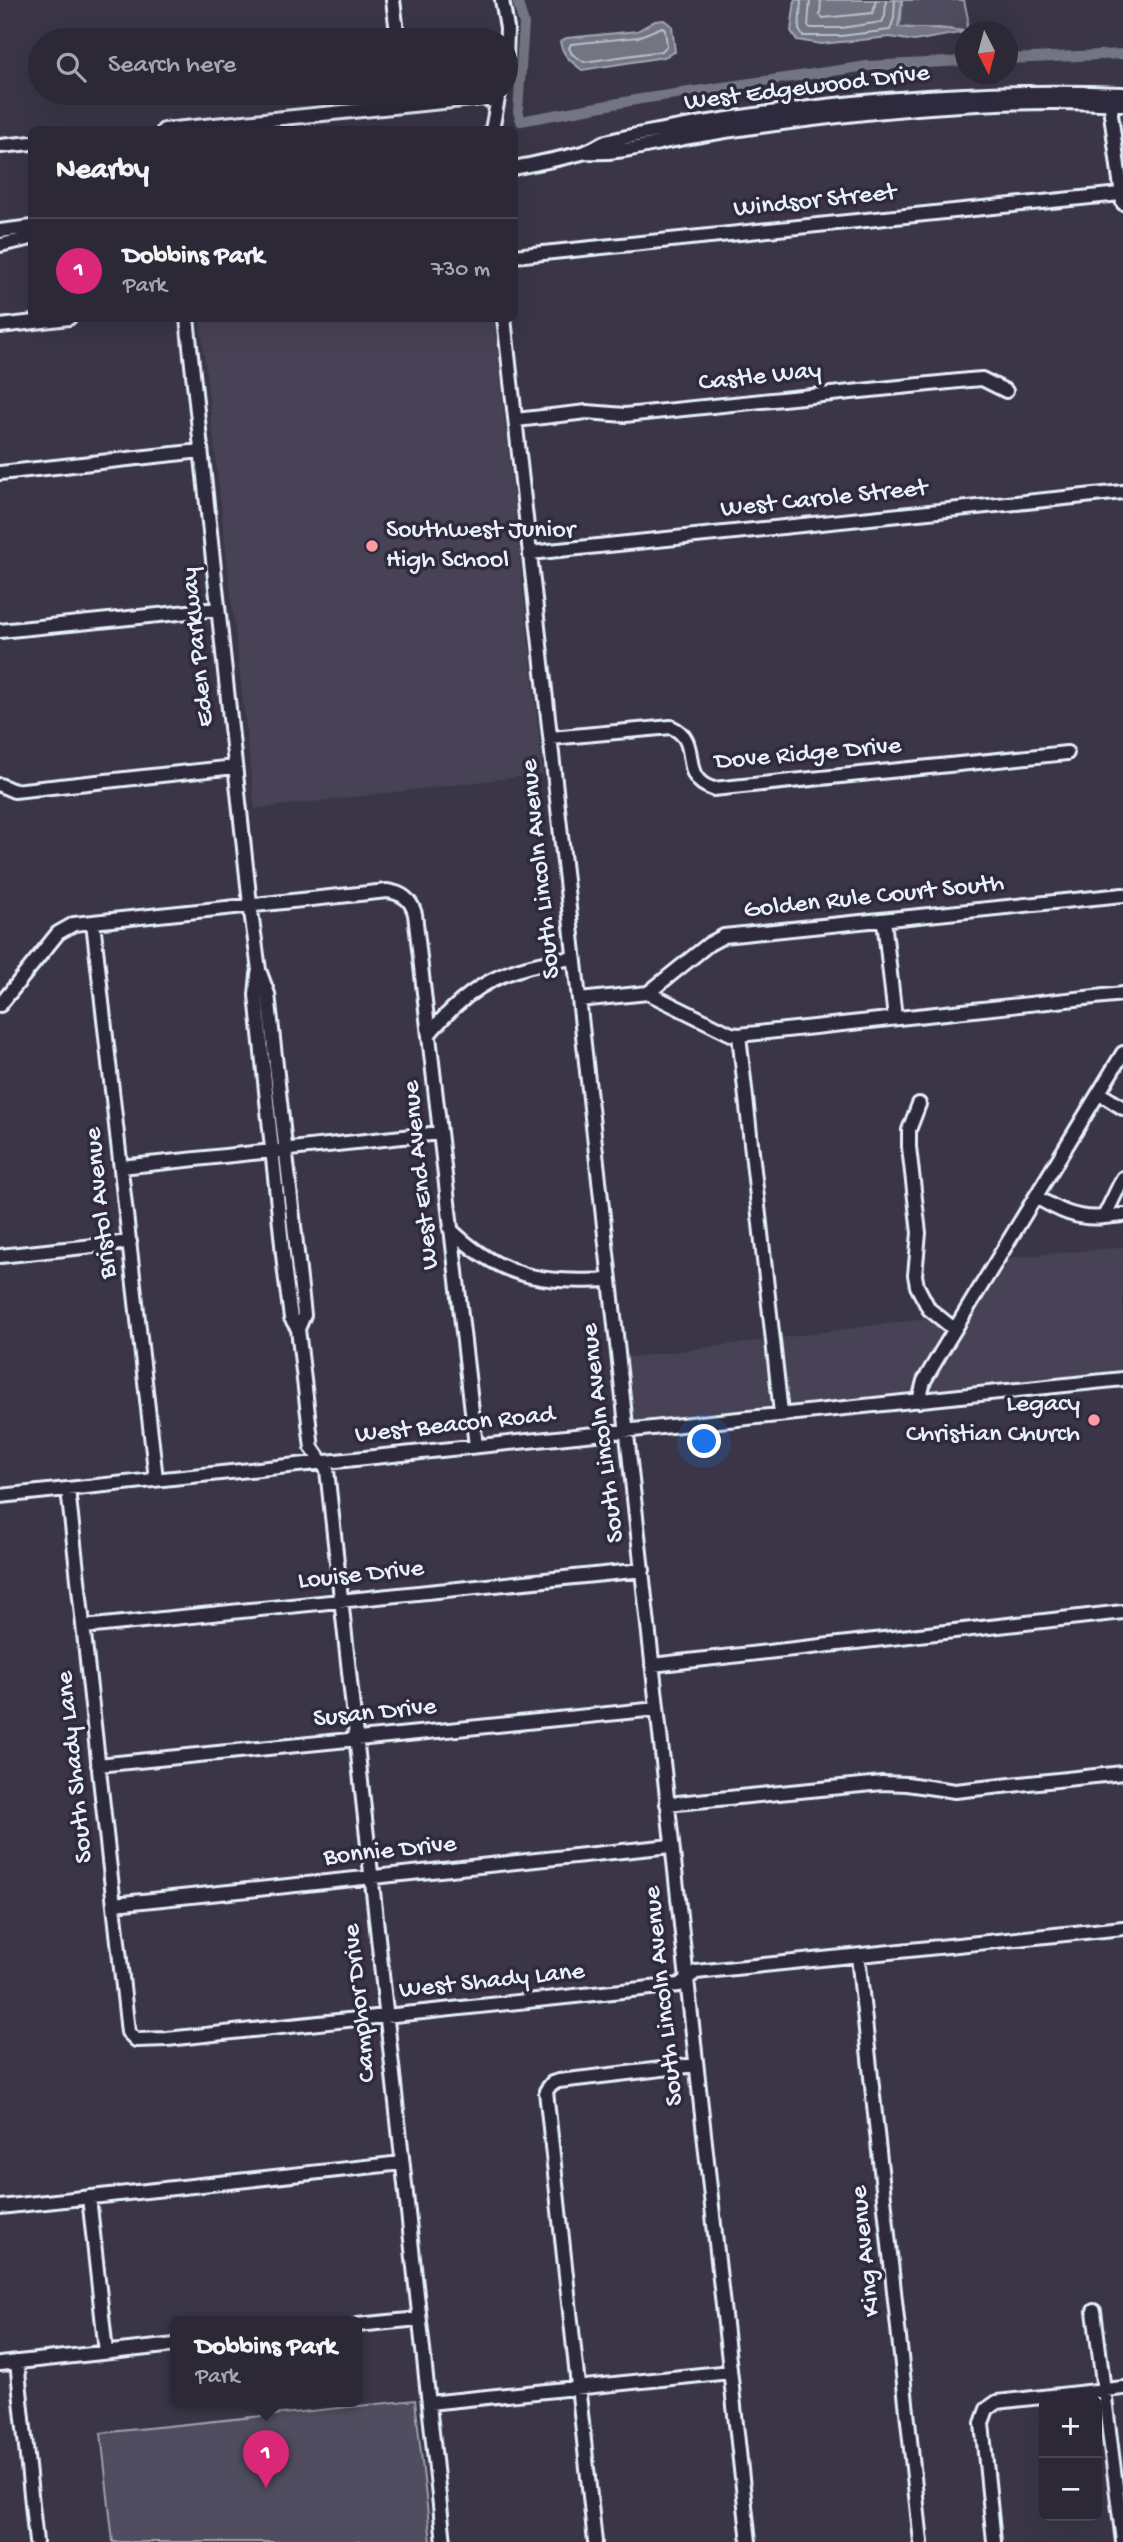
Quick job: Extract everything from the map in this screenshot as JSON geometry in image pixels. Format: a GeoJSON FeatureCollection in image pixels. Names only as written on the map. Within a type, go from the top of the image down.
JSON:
{"type":"FeatureCollection","features":[{"type":"Feature","properties":{"kind":"street"},"geometry":{"type":"LineString","coordinates":[[393,0],[396,28]]}},
{"type":"Feature","properties":{"kind":"street"},"geometry":{"type":"LineString","coordinates":[[502,0],[507,28]]}},
{"type":"Feature","properties":{"kind":"street"},"geometry":{"type":"LineString","coordinates":[[1118,99],[1111,114],[1122,198]]}},
{"type":"Feature","properties":{"kind":"street","name":"West Edgewood Drive"},"geometry":{"type":"LineString","coordinates":[[518,167],[585,152],[607,154],[710,133],[824,117],[917,108],[1118,99]]}},
{"type":"Feature","properties":{"kind":"street"},"geometry":{"type":"LineString","coordinates":[[195,126],[358,105]]}},
{"type":"Feature","properties":{"kind":"street"},"geometry":{"type":"LineString","coordinates":[[493,126],[497,105]]}},
{"type":"Feature","properties":{"kind":"street"},"geometry":{"type":"LineString","coordinates":[[0,146],[28,143]]}},
{"type":"Feature","properties":{"kind":"street","name":"Windsor Street"},"geometry":{"type":"LineString","coordinates":[[518,256],[1122,198]]}},
{"type":"Feature","properties":{"kind":"street"},"geometry":{"type":"LineString","coordinates":[[0,231],[28,228]]}},
{"type":"Feature","properties":{"kind":"street"},"geometry":{"type":"LineString","coordinates":[[0,246],[28,241]]}},
{"type":"Feature","properties":{"kind":"street"},"geometry":{"type":"LineString","coordinates":[[0,326],[34,322]]}},
{"type":"Feature","properties":{"kind":"street","name":"Eden Parkway"},"geometry":{"type":"LineString","coordinates":[[187,322],[259,970],[256,995],[278,1150],[291,1318],[298,1329],[312,1448],[321,1462]]}},
{"type":"Feature","properties":{"kind":"street","name":"South Lincoln Avenue"},"geometry":{"type":"LineString","coordinates":[[505,322],[749,2542]]}},
{"type":"Feature","properties":{"kind":"street","name":"Castle Way"},"geometry":{"type":"LineString","coordinates":[[516,420],[587,412],[625,415],[982,379],[1006,391]]}},
{"type":"Feature","properties":{"kind":"street"},"geometry":{"type":"LineString","coordinates":[[0,473],[201,452]]}},
{"type":"Feature","properties":{"kind":"street","name":"West Carole Street"},"geometry":{"type":"LineString","coordinates":[[530,554],[1123,492]]}},
{"type":"Feature","properties":{"kind":"street"},"geometry":{"type":"LineString","coordinates":[[0,631],[218,609]]}},
{"type":"Feature","properties":{"kind":"street","name":"Dove Ridge Drive"},"geometry":{"type":"LineString","coordinates":[[551,738],[671,727],[683,734],[687,740],[694,775],[704,786],[713,789],[1067,752]]}},
{"type":"Feature","properties":{"kind":"street"},"geometry":{"type":"LineString","coordinates":[[0,785],[15,791],[235,767]]}},
{"type":"Feature","properties":{"kind":"street","name":"West End Avenue"},"geometry":{"type":"LineString","coordinates":[[250,904],[387,891],[398,892],[409,901],[415,914],[476,1446]]}},
{"type":"Feature","properties":{"kind":"street","name":"Golden Rule Court South"},"geometry":{"type":"LineString","coordinates":[[648,993],[709,944],[724,936],[1123,895]]}},
{"type":"Feature","properties":{"kind":"street"},"geometry":{"type":"LineString","coordinates":[[0,1005],[58,933],[74,924],[250,904]]}},
{"type":"Feature","properties":{"kind":"street"},"geometry":{"type":"LineString","coordinates":[[884,920],[895,1018]]}},
{"type":"Feature","properties":{"kind":"street","name":"Bristol Avenue"},"geometry":{"type":"LineString","coordinates":[[93,922],[156,1479]]}},
{"type":"Feature","properties":{"kind":"street"},"geometry":{"type":"LineString","coordinates":[[429,1034],[460,1002],[491,980],[523,966],[575,958]]}},
{"type":"Feature","properties":{"kind":"street"},"geometry":{"type":"LineString","coordinates":[[579,1000],[648,993],[731,1034],[739,1035],[1123,994]]}},
{"type":"Feature","properties":{"kind":"street"},"geometry":{"type":"LineString","coordinates":[[739,1035],[781,1413]]}},
{"type":"Feature","properties":{"kind":"street"},"geometry":{"type":"LineString","coordinates":[[919,1401],[924,1381],[954,1329],[1123,1053]]}},
{"type":"Feature","properties":{"kind":"street"},"geometry":{"type":"LineString","coordinates":[[1099,1093],[1123,1108]]}},
{"type":"Feature","properties":{"kind":"street"},"geometry":{"type":"LineString","coordinates":[[919,1104],[909,1130],[919,1233],[915,1275],[917,1286],[929,1309],[954,1329]]}},
{"type":"Feature","properties":{"kind":"street"},"geometry":{"type":"LineString","coordinates":[[121,1167],[440,1133]]}},
{"type":"Feature","properties":{"kind":"street"},"geometry":{"type":"LineString","coordinates":[[1104,1217],[1123,1178]]}},
{"type":"Feature","properties":{"kind":"street"},"geometry":{"type":"LineString","coordinates":[[1036,1197],[1066,1214],[1092,1219],[1123,1215]]}},
{"type":"Feature","properties":{"kind":"street"},"geometry":{"type":"LineString","coordinates":[[450,1229],[492,1262],[521,1274],[567,1282],[610,1280]]}},
{"type":"Feature","properties":{"kind":"street"},"geometry":{"type":"LineString","coordinates":[[0,1256],[130,1242]]}},
{"type":"Feature","properties":{"kind":"street","name":"West Beacon Road"},"geometry":{"type":"LineString","coordinates":[[0,1496],[1123,1379]]}},
{"type":"Feature","properties":{"kind":"street","name":"Camphor Drive"},"geometry":{"type":"LineString","coordinates":[[321,1462],[327,1470],[444,2542]]}},
{"type":"Feature","properties":{"kind":"street","name":"South Shady Lane"},"geometry":{"type":"LineString","coordinates":[[68,1489],[128,2032],[133,2038]]}},
{"type":"Feature","properties":{"kind":"street","name":"Louise Drive"},"geometry":{"type":"LineString","coordinates":[[84,1627],[643,1570]]}},
{"type":"Feature","properties":{"kind":"street"},"geometry":{"type":"LineString","coordinates":[[652,1665],[1123,1612]]}},
{"type":"Feature","properties":{"kind":"street","name":"Susan Drive"},"geometry":{"type":"LineString","coordinates":[[99,1765],[657,1709]]}},
{"type":"Feature","properties":{"kind":"street"},"geometry":{"type":"LineString","coordinates":[[667,1804],[882,1783],[965,1791],[1123,1773]]}},
{"type":"Feature","properties":{"kind":"street","name":"Bonnie Drive"},"geometry":{"type":"LineString","coordinates":[[114,1904],[671,1846]]}},
{"type":"Feature","properties":{"kind":"street","name":"West Shady Lane"},"geometry":{"type":"LineString","coordinates":[[133,2038],[141,2041],[158,2040],[679,1985],[696,1972],[1123,1928]]}},
{"type":"Feature","properties":{"kind":"street","name":"King Avenue"},"geometry":{"type":"LineString","coordinates":[[858,1956],[921,2542]]}},
{"type":"Feature","properties":{"kind":"street"},"geometry":{"type":"LineString","coordinates":[[595,2542],[546,2094],[548,2086],[559,2081],[696,2065]]}},
{"type":"Feature","properties":{"kind":"street"},"geometry":{"type":"LineString","coordinates":[[0,2203],[89,2197],[402,2163]]}},
{"type":"Feature","properties":{"kind":"street"},"geometry":{"type":"LineString","coordinates":[[89,2197],[106,2352]]}},
{"type":"Feature","properties":{"kind":"street"},"geometry":{"type":"LineString","coordinates":[[1094,2311],[1123,2542]]}},
{"type":"Feature","properties":{"kind":"street"},"geometry":{"type":"LineString","coordinates":[[362,2325],[419,2319]]}},
{"type":"Feature","properties":{"kind":"street"},"geometry":{"type":"LineString","coordinates":[[0,2364],[170,2346]]}},
{"type":"Feature","properties":{"kind":"street"},"geometry":{"type":"LineString","coordinates":[[17,2362],[36,2542]]}},
{"type":"Feature","properties":{"kind":"street"},"geometry":{"type":"LineString","coordinates":[[429,2403],[730,2372]]}},
{"type":"Feature","properties":{"kind":"street"},"geometry":{"type":"LineString","coordinates":[[995,2542],[982,2423],[985,2411],[997,2402],[1123,2388]]}},
{"type":"Feature","properties":{"kind":"shaded area"},"geometry":{"type":"Polygon","coordinates":[[[902,0],[964,0],[968,19],[955,21],[955,30],[898,27],[902,0]]]}},
{"type":"Feature","properties":{"kind":"shaded area","name":"Southwest Junior High School"},"geometry":{"type":"Polygon","coordinates":[[[200,322],[494,322],[543,774],[255,809],[200,322]]]}},
{"type":"Feature","properties":{"kind":"shaded area"},"geometry":{"type":"Polygon","coordinates":[[[1123,1247],[1123,1373],[926,1394],[929,1383],[1004,1258],[1123,1247]]]}},
{"type":"Feature","properties":{"kind":"shaded area"},"geometry":{"type":"Polygon","coordinates":[[[931,1318],[947,1331],[915,1395],[785,1407],[778,1338],[931,1318]]]}},
{"type":"Feature","properties":{"kind":"shaded area"},"geometry":{"type":"Polygon","coordinates":[[[767,1340],[775,1408],[631,1424],[624,1358],[767,1340]]]}},
{"type":"Feature","properties":{"kind":"shaded area"},"geometry":{"type":"Polygon","coordinates":[[[415,2400],[431,2542],[113,2542],[101,2433],[415,2400]]]}},
{"type":"Feature","properties":{"kind":"water"},"geometry":{"type":"Polygon","coordinates":[[[795,0],[902,0],[898,27],[940,29],[955,31],[955,34],[914,41],[890,37],[821,44],[797,40],[791,31],[795,0]]]}},
{"type":"Feature","properties":{"kind":"water"},"geometry":{"type":"Polygon","coordinates":[[[664,20],[672,26],[675,52],[664,57],[582,70],[565,55],[561,47],[560,42],[567,38],[637,31],[655,21],[664,20]]]}},
{"type":"Feature","properties":{"kind":"waterway"},"geometry":{"type":"LineString","coordinates":[[517,0],[524,24],[518,111],[521,121],[641,99],[867,66],[955,62]]}},
{"type":"Feature","properties":{"kind":"waterway"},"geometry":{"type":"LineString","coordinates":[[1018,59],[1123,54]]}},
{"type":"Feature","properties":{"kind":"place","name":"Southwest Junior High School"},"geometry":{"type":"Point","coordinates":[372,546]}},
{"type":"Feature","properties":{"kind":"place","name":"Legacy Christian Church"},"geometry":{"type":"Point","coordinates":[1094,1420]}},
{"type":"Feature","properties":{"kind":"place","name":"Dobbins Park"},"geometry":{"type":"Point","coordinates":[266,2488]}}]}
